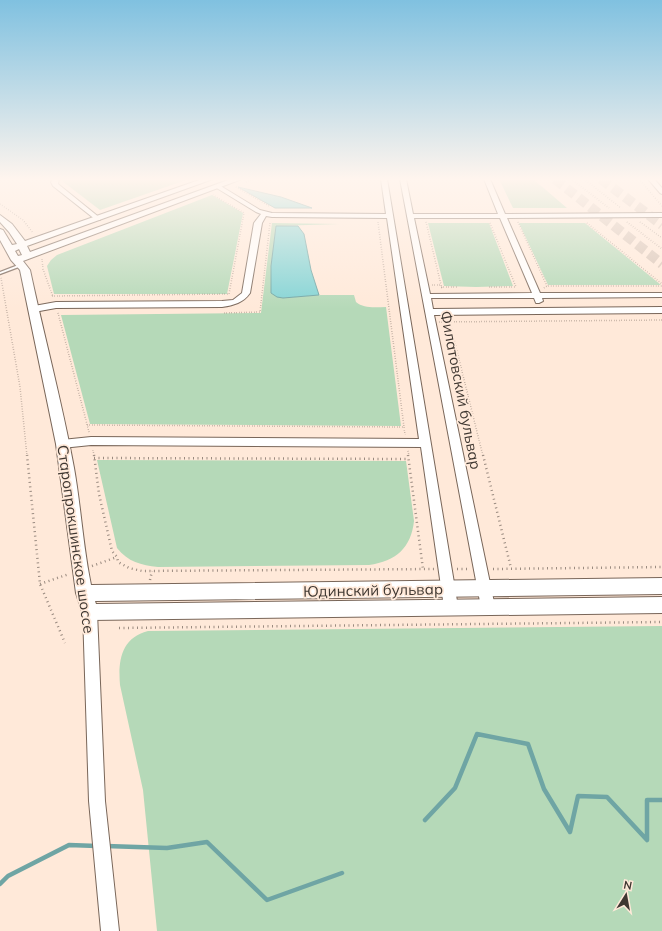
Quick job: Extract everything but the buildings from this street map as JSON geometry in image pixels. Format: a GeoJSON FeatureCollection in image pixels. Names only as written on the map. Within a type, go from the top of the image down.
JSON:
{"type":"FeatureCollection","features":[{"type":"Feature","properties":{"kind":"street","name":"Старопрокшинское шоссе"},"geometry":{"type":"LineString","coordinates":[[5,222],[12,229],[23,245],[23,263],[62,444],[84,593],[90,612],[97,801],[110,926]]}},
{"type":"Feature","properties":{"kind":"street"},"geometry":{"type":"LineString","coordinates":[[11,249],[86,222]]}},
{"type":"Feature","properties":{"kind":"street"},"geometry":{"type":"LineString","coordinates":[[23,263],[130,222]]}},
{"type":"Feature","properties":{"kind":"street"},"geometry":{"type":"LineString","coordinates":[[34,309],[56,305],[222,304],[238,301],[246,293],[258,222]]}},
{"type":"Feature","properties":{"kind":"street"},"geometry":{"type":"LineString","coordinates":[[391,222],[451,607]]}},
{"type":"Feature","properties":{"kind":"street","name":"Филатовский бульвар"},"geometry":{"type":"LineString","coordinates":[[412,222],[488,607]]}},
{"type":"Feature","properties":{"kind":"street"},"geometry":{"type":"LineString","coordinates":[[506,222],[544,311]]}},
{"type":"Feature","properties":{"kind":"street","name":"Старопрокшинское шоссе"},"geometry":{"type":"LineString","coordinates":[[0,232],[11,249],[23,263]]}},
{"type":"Feature","properties":{"kind":"street"},"geometry":{"type":"LineString","coordinates":[[428,296],[662,295]]}},
{"type":"Feature","properties":{"kind":"street"},"geometry":{"type":"LineString","coordinates":[[432,317],[544,311],[662,310]]}},
{"type":"Feature","properties":{"kind":"street"},"geometry":{"type":"LineString","coordinates":[[62,444],[91,442],[425,443]]}},
{"type":"Feature","properties":{"kind":"street","name":"Юдинский бульвар"},"geometry":{"type":"LineString","coordinates":[[84,593],[662,586]]}},
{"type":"Feature","properties":{"kind":"street","name":"Юдинский бульвар"},"geometry":{"type":"LineString","coordinates":[[90,612],[662,605]]}},
{"type":"Feature","properties":{"kind":"lane"},"geometry":{"type":"LineString","coordinates":[[0,274],[23,263]]}},
{"type":"Feature","properties":{"kind":"path"},"geometry":{"type":"LineString","coordinates":[[25,222],[34,235]]}},
{"type":"Feature","properties":{"kind":"path"},"geometry":{"type":"LineString","coordinates":[[52,296],[228,294],[242,222]]}},
{"type":"Feature","properties":{"kind":"path"},"geometry":{"type":"LineString","coordinates":[[378,222],[423,569]]}},
{"type":"Feature","properties":{"kind":"path"},"geometry":{"type":"LineString","coordinates":[[425,285],[441,286],[426,222]]}},
{"type":"Feature","properties":{"kind":"path"},"geometry":{"type":"LineString","coordinates":[[490,222],[516,287]]}},
{"type":"Feature","properties":{"kind":"path"},"geometry":{"type":"LineString","coordinates":[[517,222],[546,286],[662,285]]}},
{"type":"Feature","properties":{"kind":"path"},"geometry":{"type":"LineString","coordinates":[[586,222],[662,285]]}},
{"type":"Feature","properties":{"kind":"path"},"geometry":{"type":"LineString","coordinates":[[221,313],[260,312],[270,223],[278,223]]}},
{"type":"Feature","properties":{"kind":"path"},"geometry":{"type":"LineString","coordinates":[[42,258],[43,269],[56,305],[91,442],[99,494],[112,551],[117,557],[118,562],[129,568],[142,571],[662,567]]}},
{"type":"Feature","properties":{"kind":"path"},"geometry":{"type":"LineString","coordinates":[[0,274],[20,387],[40,584],[65,643]]}},
{"type":"Feature","properties":{"kind":"path"},"geometry":{"type":"LineString","coordinates":[[432,317],[449,322],[662,320]]}},
{"type":"Feature","properties":{"kind":"path"},"geometry":{"type":"LineString","coordinates":[[449,322],[511,568]]}},
{"type":"Feature","properties":{"kind":"path"},"geometry":{"type":"LineString","coordinates":[[87,426],[404,427]]}},
{"type":"Feature","properties":{"kind":"path"},"geometry":{"type":"LineString","coordinates":[[94,458],[409,459]]}},
{"type":"Feature","properties":{"kind":"path"},"geometry":{"type":"LineString","coordinates":[[119,628],[662,622]]}},
{"type":"Feature","properties":{"kind":"green space"},"geometry":{"type":"Polygon","coordinates":[[[141,222],[241,222],[227,294],[54,294],[47,266],[57,255],[141,222]]]}},
{"type":"Feature","properties":{"kind":"green space"},"geometry":{"type":"Polygon","coordinates":[[[272,223],[339,224],[276,226],[271,266],[271,293],[283,298],[321,295],[354,295],[356,302],[363,306],[386,307],[401,426],[90,424],[61,315],[261,313],[272,223]]]}},
{"type":"Feature","properties":{"kind":"green space"},"geometry":{"type":"Polygon","coordinates":[[[428,223],[489,223],[513,286],[444,286],[428,223]]]}},
{"type":"Feature","properties":{"kind":"green space"},"geometry":{"type":"Polygon","coordinates":[[[519,223],[585,223],[661,285],[548,285],[519,223]]]}},
{"type":"Feature","properties":{"kind":"green space"},"geometry":{"type":"Polygon","coordinates":[[[97,460],[406,461],[414,521],[410,539],[406,546],[394,556],[379,563],[369,565],[158,567],[146,565],[130,560],[117,548],[97,460]]]}},
{"type":"Feature","properties":{"kind":"green space"},"geometry":{"type":"Polygon","coordinates":[[[662,626],[662,931],[157,931],[143,790],[120,685],[120,667],[123,652],[132,639],[139,634],[148,631],[662,626]]]}},
{"type":"Feature","properties":{"kind":"water"},"geometry":{"type":"Polygon","coordinates":[[[276,226],[298,226],[304,234],[311,270],[319,295],[283,298],[277,297],[271,293],[271,266],[276,226]]]}},
{"type":"Feature","properties":{"kind":"waterway"},"geometry":{"type":"LineString","coordinates":[[425,820],[455,788],[477,734],[528,744],[544,789],[570,832],[578,796],[607,797],[647,840],[647,800],[662,800]]}},
{"type":"Feature","properties":{"kind":"waterway"},"geometry":{"type":"LineString","coordinates":[[106,846],[167,848],[207,842],[267,900],[342,873]]}},
{"type":"Feature","properties":{"kind":"waterway"},"geometry":{"type":"LineString","coordinates":[[0,884],[8,876],[69,845],[97,846]]}},
{"type":"Feature","properties":{"kind":"tunnel"},"geometry":{"type":"LineString","coordinates":[[610,222],[662,264]]}},
{"type":"Feature","properties":{"kind":"tunnel"},"geometry":{"type":"LineString","coordinates":[[659,222],[662,225]]}}]}
